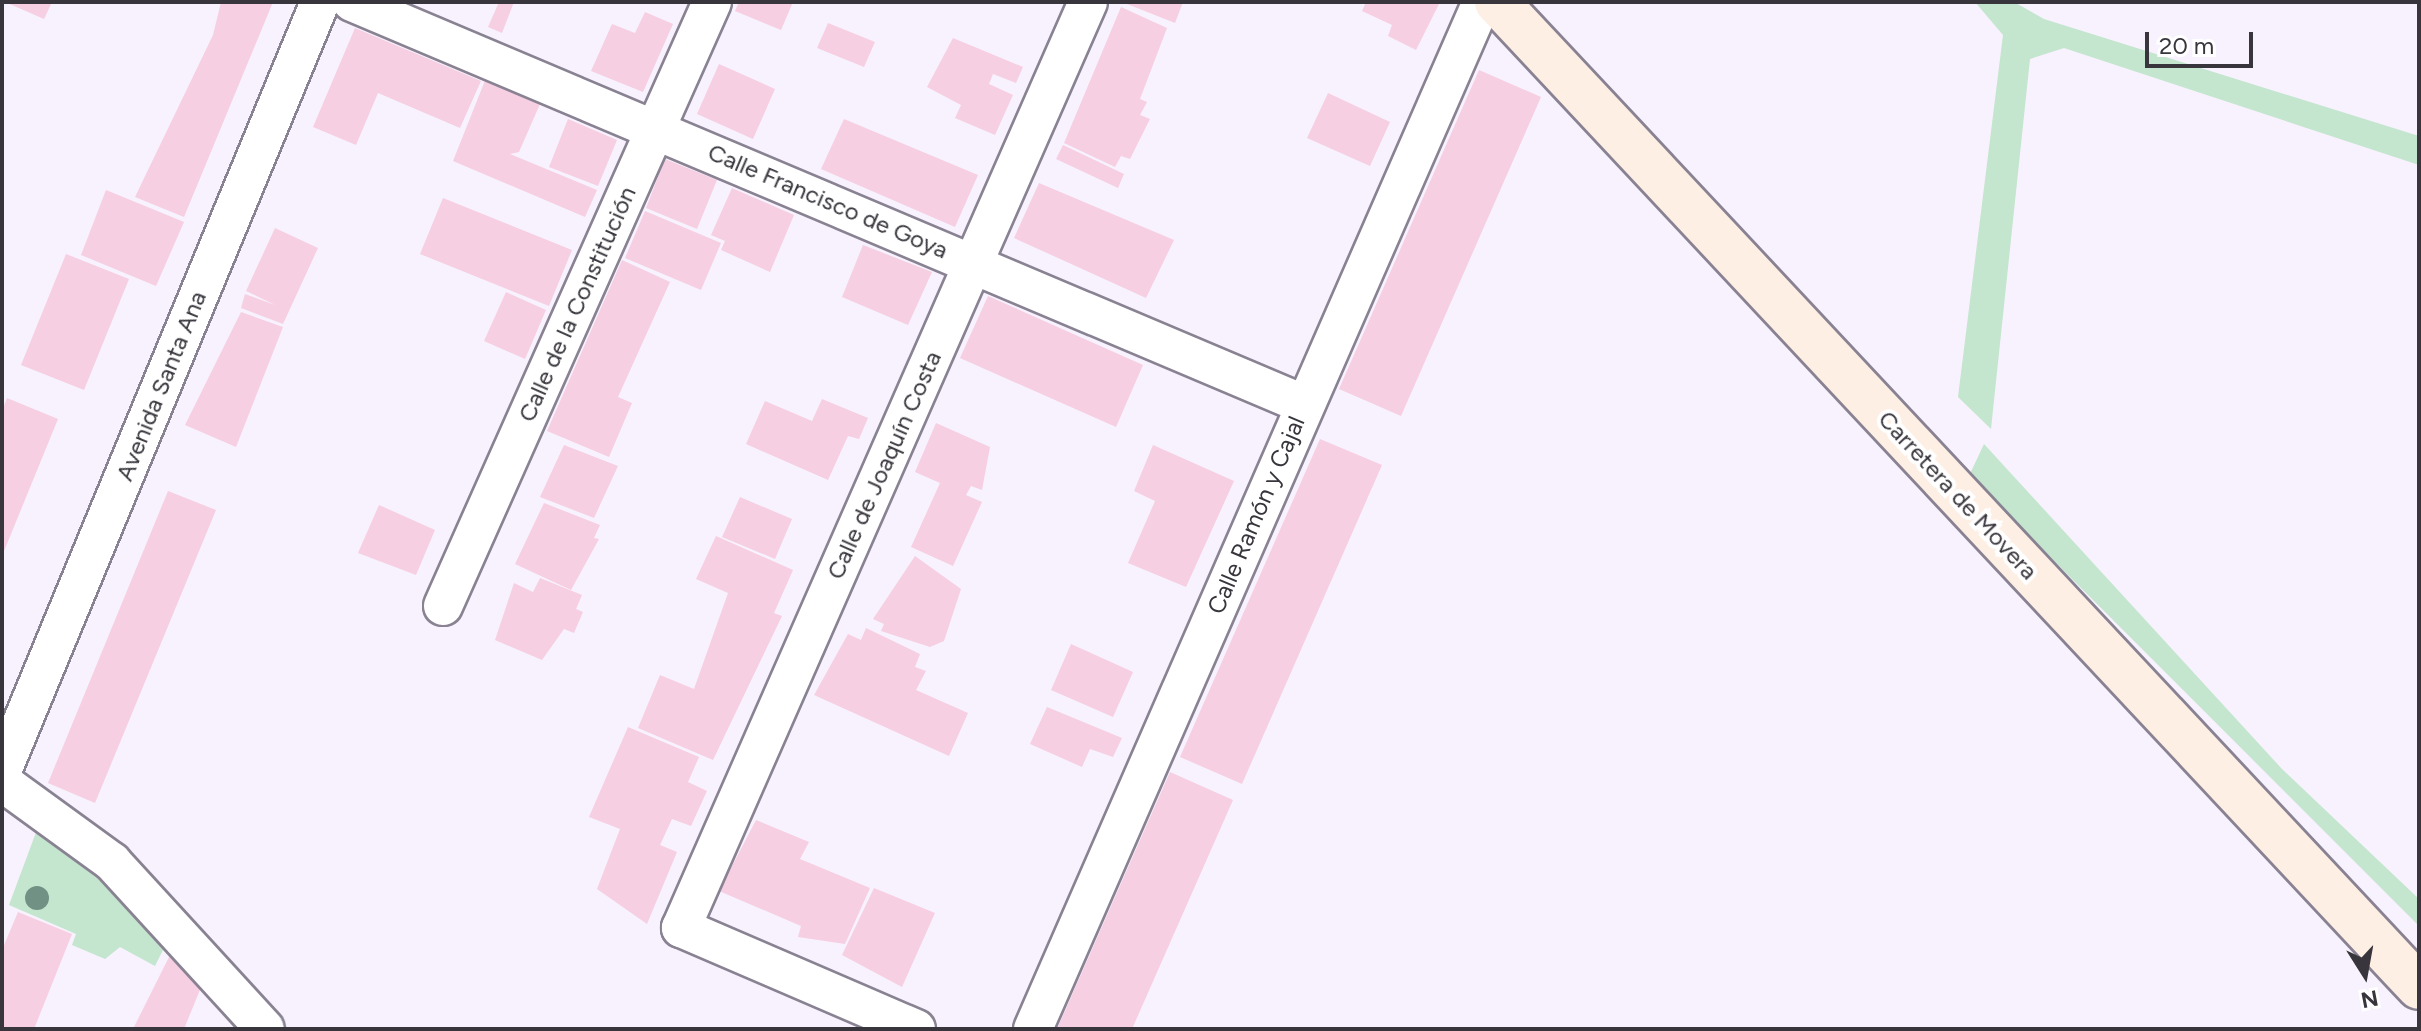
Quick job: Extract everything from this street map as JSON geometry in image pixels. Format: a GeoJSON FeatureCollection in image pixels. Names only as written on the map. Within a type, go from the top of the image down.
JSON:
{"type":"FeatureCollection","features":[{"type":"Feature","properties":{"kind":"main road","name":"Carretera de Movera"},"geometry":{"type":"LineString","coordinates":[[1497,2],[2419,987]]}},
{"type":"Feature","properties":{"kind":"street","name":"Avenida Santa Ana"},"geometry":{"type":"LineString","coordinates":[[2,771],[320,2]]}},
{"type":"Feature","properties":{"kind":"street","name":"Calle Francisco de Goya"},"geometry":{"type":"LineString","coordinates":[[352,2],[656,127],[1303,404]]}},
{"type":"Feature","properties":{"kind":"street","name":"Calle de la Constitución"},"geometry":{"type":"LineString","coordinates":[[443,606],[712,2]]}},
{"type":"Feature","properties":{"kind":"street","name":"Calle de Joaquín Costa"},"geometry":{"type":"LineString","coordinates":[[916,1029],[681,928],[1088,2]]}},
{"type":"Feature","properties":{"kind":"street","name":"Calle Ramón y Cajal"},"geometry":{"type":"LineString","coordinates":[[1033,1029],[1303,404],[1482,2]]}},
{"type":"Feature","properties":{"kind":"street"},"geometry":{"type":"LineString","coordinates":[[2,782],[112,862],[265,1029]]}},
{"type":"Feature","properties":{"kind":"green space"},"geometry":{"type":"Polygon","coordinates":[[[1975,2],[2014,2],[2044,19],[2419,136],[2419,165],[2064,48],[2030,59],[1991,429],[1958,397],[2003,35],[1975,2]]]}},
{"type":"Feature","properties":{"kind":"green space"},"geometry":{"type":"Polygon","coordinates":[[[1984,444],[2282,769],[2419,899],[2419,926],[1969,476],[1984,444]]]}},
{"type":"Feature","properties":{"kind":"green space"},"geometry":{"type":"Polygon","coordinates":[[[38,827],[168,940],[155,966],[120,947],[105,959],[72,945],[76,934],[9,905],[38,827]]]}},
{"type":"Feature","properties":{"kind":"building"},"geometry":{"type":"Polygon","coordinates":[[[5,2],[52,2],[44,19],[5,2]]]}},
{"type":"Feature","properties":{"kind":"building"},"geometry":{"type":"Polygon","coordinates":[[[221,2],[273,2],[184,217],[135,197],[213,35],[221,2]]]}},
{"type":"Feature","properties":{"kind":"building"},"geometry":{"type":"Polygon","coordinates":[[[499,2],[514,2],[502,33],[488,27],[499,2]]]}},
{"type":"Feature","properties":{"kind":"building"},"geometry":{"type":"Polygon","coordinates":[[[739,2],[793,2],[781,30],[735,11],[739,2]]]}},
{"type":"Feature","properties":{"kind":"building"},"geometry":{"type":"Polygon","coordinates":[[[1122,2],[1183,2],[1175,23],[1122,2]]]}},
{"type":"Feature","properties":{"kind":"building"},"geometry":{"type":"Polygon","coordinates":[[[1366,2],[1440,2],[1416,50],[1388,36],[1392,25],[1362,11],[1366,2]]]}},
{"type":"Feature","properties":{"kind":"building"},"geometry":{"type":"Polygon","coordinates":[[[1121,7],[1167,28],[1140,99],[1147,102],[1140,115],[1150,119],[1130,159],[1121,156],[1115,167],[1064,143],[1121,7]]]}},
{"type":"Feature","properties":{"kind":"building"},"geometry":{"type":"Polygon","coordinates":[[[645,12],[673,24],[643,92],[591,71],[612,24],[635,33],[645,12]]]}},
{"type":"Feature","properties":{"kind":"building"},"geometry":{"type":"Polygon","coordinates":[[[828,23],[875,42],[864,67],[817,48],[828,23]]]}},
{"type":"Feature","properties":{"kind":"building"},"geometry":{"type":"Polygon","coordinates":[[[355,28],[481,81],[460,128],[378,93],[356,145],[313,127],[355,28]]]}},
{"type":"Feature","properties":{"kind":"building"},"geometry":{"type":"Polygon","coordinates":[[[953,38],[1023,67],[1016,83],[993,74],[989,84],[1013,95],[995,135],[955,118],[961,105],[927,87],[953,38]]]}},
{"type":"Feature","properties":{"kind":"building"},"geometry":{"type":"Polygon","coordinates":[[[719,64],[775,89],[753,139],[697,114],[719,64]]]}},
{"type":"Feature","properties":{"kind":"building"},"geometry":{"type":"Polygon","coordinates":[[[1479,70],[1541,97],[1401,416],[1339,389],[1479,70]]]}},
{"type":"Feature","properties":{"kind":"building"},"geometry":{"type":"Polygon","coordinates":[[[486,78],[540,104],[519,152],[510,154],[597,190],[585,217],[453,161],[486,78]]]}},
{"type":"Feature","properties":{"kind":"building"},"geometry":{"type":"Polygon","coordinates":[[[1328,93],[1390,122],[1370,166],[1307,138],[1328,93]]]}},
{"type":"Feature","properties":{"kind":"building"},"geometry":{"type":"Polygon","coordinates":[[[568,119],[617,140],[598,186],[549,167],[568,119]]]}},
{"type":"Feature","properties":{"kind":"building"},"geometry":{"type":"Polygon","coordinates":[[[844,119],[978,175],[955,227],[821,169],[844,119]]]}},
{"type":"Feature","properties":{"kind":"building"},"geometry":{"type":"Polygon","coordinates":[[[1063,145],[1124,174],[1118,188],[1056,159],[1063,145]]]}},
{"type":"Feature","properties":{"kind":"building"},"geometry":{"type":"Polygon","coordinates":[[[665,159],[717,180],[697,229],[646,208],[665,159]]]}},
{"type":"Feature","properties":{"kind":"building"},"geometry":{"type":"Polygon","coordinates":[[[1039,183],[1174,240],[1146,298],[1014,238],[1039,183]]]}},
{"type":"Feature","properties":{"kind":"building"},"geometry":{"type":"Polygon","coordinates":[[[732,188],[794,215],[770,272],[721,250],[725,241],[711,235],[732,188]]]}},
{"type":"Feature","properties":{"kind":"building"},"geometry":{"type":"Polygon","coordinates":[[[106,190],[184,222],[156,286],[81,255],[106,190]]]}},
{"type":"Feature","properties":{"kind":"building"},"geometry":{"type":"Polygon","coordinates":[[[443,198],[572,250],[549,306],[420,254],[443,198]]]}},
{"type":"Feature","properties":{"kind":"building"},"geometry":{"type":"Polygon","coordinates":[[[645,211],[721,243],[701,290],[625,258],[645,211]]]}},
{"type":"Feature","properties":{"kind":"building"},"geometry":{"type":"Polygon","coordinates":[[[275,228],[318,248],[283,324],[241,308],[245,294],[275,305],[246,291],[275,228]]]}},
{"type":"Feature","properties":{"kind":"building"},"geometry":{"type":"Polygon","coordinates":[[[863,245],[932,272],[908,325],[842,297],[863,245]]]}},
{"type":"Feature","properties":{"kind":"building"},"geometry":{"type":"Polygon","coordinates":[[[66,254],[129,279],[84,390],[21,365],[66,254]]]}},
{"type":"Feature","properties":{"kind":"building"},"geometry":{"type":"Polygon","coordinates":[[[622,260],[670,282],[618,397],[632,403],[609,457],[547,431],[622,260]]]}},
{"type":"Feature","properties":{"kind":"building"},"geometry":{"type":"Polygon","coordinates":[[[506,292],[546,310],[525,359],[484,341],[506,292]]]}},
{"type":"Feature","properties":{"kind":"building"},"geometry":{"type":"Polygon","coordinates":[[[988,296],[1143,365],[1116,427],[960,358],[988,296]]]}},
{"type":"Feature","properties":{"kind":"building"},"geometry":{"type":"Polygon","coordinates":[[[241,312],[283,327],[236,447],[185,425],[241,312]]]}},
{"type":"Feature","properties":{"kind":"building"},"geometry":{"type":"Polygon","coordinates":[[[7,398],[58,419],[2,556],[2,411],[7,398]]]}},
{"type":"Feature","properties":{"kind":"building"},"geometry":{"type":"Polygon","coordinates":[[[822,399],[868,418],[859,439],[848,436],[828,480],[746,444],[765,401],[812,421],[822,399]]]}},
{"type":"Feature","properties":{"kind":"building"},"geometry":{"type":"Polygon","coordinates":[[[936,423],[990,447],[982,490],[971,486],[966,495],[982,502],[953,566],[911,547],[940,483],[915,472],[936,423]]]}},
{"type":"Feature","properties":{"kind":"building"},"geometry":{"type":"Polygon","coordinates":[[[1320,439],[1382,465],[1242,784],[1180,757],[1320,439]]]}},
{"type":"Feature","properties":{"kind":"building"},"geometry":{"type":"Polygon","coordinates":[[[564,445],[618,466],[594,518],[540,497],[564,445]]]}},
{"type":"Feature","properties":{"kind":"building"},"geometry":{"type":"Polygon","coordinates":[[[1153,445],[1234,481],[1186,587],[1128,563],[1155,501],[1134,491],[1153,445]]]}},
{"type":"Feature","properties":{"kind":"building"},"geometry":{"type":"Polygon","coordinates":[[[168,491],[216,510],[95,803],[48,783],[168,491]]]}},
{"type":"Feature","properties":{"kind":"building"},"geometry":{"type":"Polygon","coordinates":[[[740,497],[792,519],[775,559],[722,537],[740,497]]]}},
{"type":"Feature","properties":{"kind":"building"},"geometry":{"type":"Polygon","coordinates":[[[544,503],[600,525],[594,538],[599,539],[571,590],[515,564],[544,503]]]}},
{"type":"Feature","properties":{"kind":"building"},"geometry":{"type":"Polygon","coordinates":[[[379,505],[435,530],[416,575],[358,553],[379,505]]]}},
{"type":"Feature","properties":{"kind":"building"},"geometry":{"type":"Polygon","coordinates":[[[716,536],[793,570],[774,613],[782,616],[713,760],[638,728],[660,675],[694,689],[728,593],[696,579],[716,536]]]}},
{"type":"Feature","properties":{"kind":"building"},"geometry":{"type":"Polygon","coordinates":[[[915,556],[961,589],[944,641],[930,647],[881,631],[884,624],[873,619],[915,556]]]}},
{"type":"Feature","properties":{"kind":"building"},"geometry":{"type":"Polygon","coordinates":[[[540,578],[582,595],[576,609],[583,612],[574,633],[564,629],[542,660],[495,640],[514,583],[533,592],[540,578]]]}},
{"type":"Feature","properties":{"kind":"building"},"geometry":{"type":"Polygon","coordinates":[[[866,628],[920,654],[915,667],[926,671],[916,690],[968,713],[949,756],[814,695],[848,634],[861,640],[866,628]]]}},
{"type":"Feature","properties":{"kind":"building"},"geometry":{"type":"Polygon","coordinates":[[[1071,644],[1133,672],[1113,717],[1051,690],[1071,644]]]}},
{"type":"Feature","properties":{"kind":"building"},"geometry":{"type":"Polygon","coordinates":[[[1047,707],[1122,738],[1113,757],[1090,749],[1082,767],[1030,744],[1047,707]]]}},
{"type":"Feature","properties":{"kind":"building"},"geometry":{"type":"Polygon","coordinates":[[[628,727],[699,757],[688,782],[707,791],[691,826],[672,819],[660,845],[677,852],[647,924],[597,889],[620,829],[589,817],[628,727]]]}},
{"type":"Feature","properties":{"kind":"building"},"geometry":{"type":"Polygon","coordinates":[[[1170,772],[1233,800],[1132,1029],[1057,1029],[1170,772]]]}},
{"type":"Feature","properties":{"kind":"building"},"geometry":{"type":"Polygon","coordinates":[[[756,820],[809,842],[800,859],[870,888],[845,944],[798,937],[801,926],[719,891],[756,820]]]}},
{"type":"Feature","properties":{"kind":"building"},"geometry":{"type":"Polygon","coordinates":[[[874,888],[935,913],[902,987],[842,955],[874,888]]]}},
{"type":"Feature","properties":{"kind":"building"},"geometry":{"type":"Polygon","coordinates":[[[18,912],[72,934],[34,1029],[2,1029],[2,950],[18,912]]]}},
{"type":"Feature","properties":{"kind":"building"},"geometry":{"type":"Polygon","coordinates":[[[173,949],[204,980],[184,1029],[133,1029],[173,949]]]}}]}
